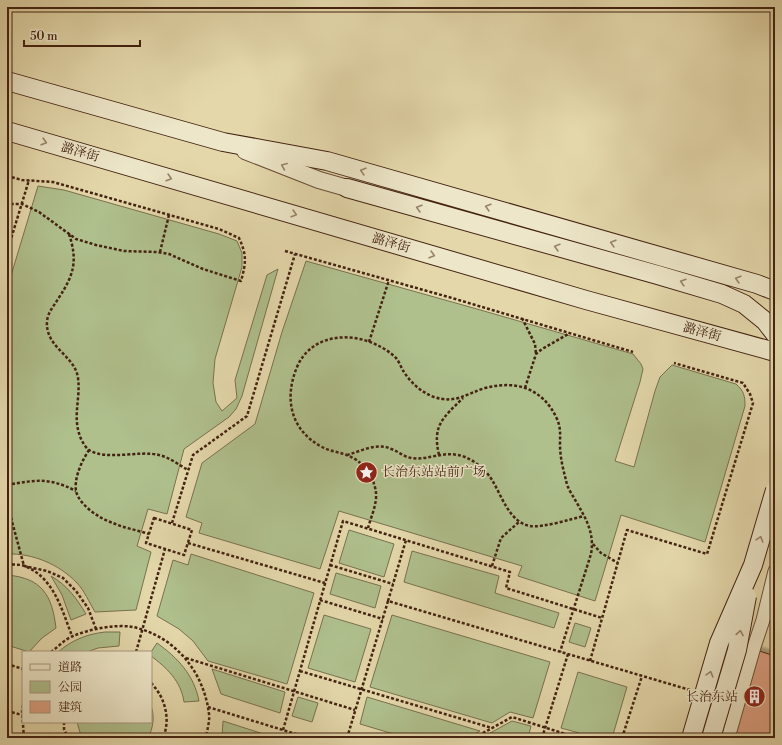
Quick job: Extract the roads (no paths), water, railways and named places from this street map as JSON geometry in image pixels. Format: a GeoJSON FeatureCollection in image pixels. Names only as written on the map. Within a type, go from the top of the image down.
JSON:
{"type":"FeatureCollection","features":[{"type":"Feature","properties":{"kind":"main road"},"geometry":{"type":"LineString","coordinates":[[7,81],[223,142],[327,161],[757,284],[775,291]]}},
{"type":"Feature","properties":{"kind":"main road","name":"潞泽街"},"geometry":{"type":"LineString","coordinates":[[7,131],[586,300],[775,352]]}},
{"type":"Feature","properties":{"kind":"main road"},"geometry":{"type":"LineString","coordinates":[[347,188],[722,294],[744,304],[765,321],[775,334]]}},
{"type":"Feature","properties":{"kind":"main road"},"geometry":{"type":"LineString","coordinates":[[711,738],[737,650],[753,565],[775,490]]}},
{"type":"Feature","properties":{"kind":"main road"},"geometry":{"type":"LineString","coordinates":[[691,738],[719,643],[753,565]]}},
{"type":"Feature","properties":{"kind":"street"},"geometry":{"type":"LineString","coordinates":[[223,142],[319,180],[347,188]]}},
{"type":"Feature","properties":{"kind":"street"},"geometry":{"type":"LineString","coordinates":[[728,738],[763,620],[775,572]]}},
{"type":"Feature","properties":{"kind":"place","name":"长治东站站前广场"},"geometry":{"type":"Point","coordinates":[366,472]}},
{"type":"Feature","properties":{"kind":"place","name":"长治东站"},"geometry":{"type":"Point","coordinates":[754,697]}}]}
